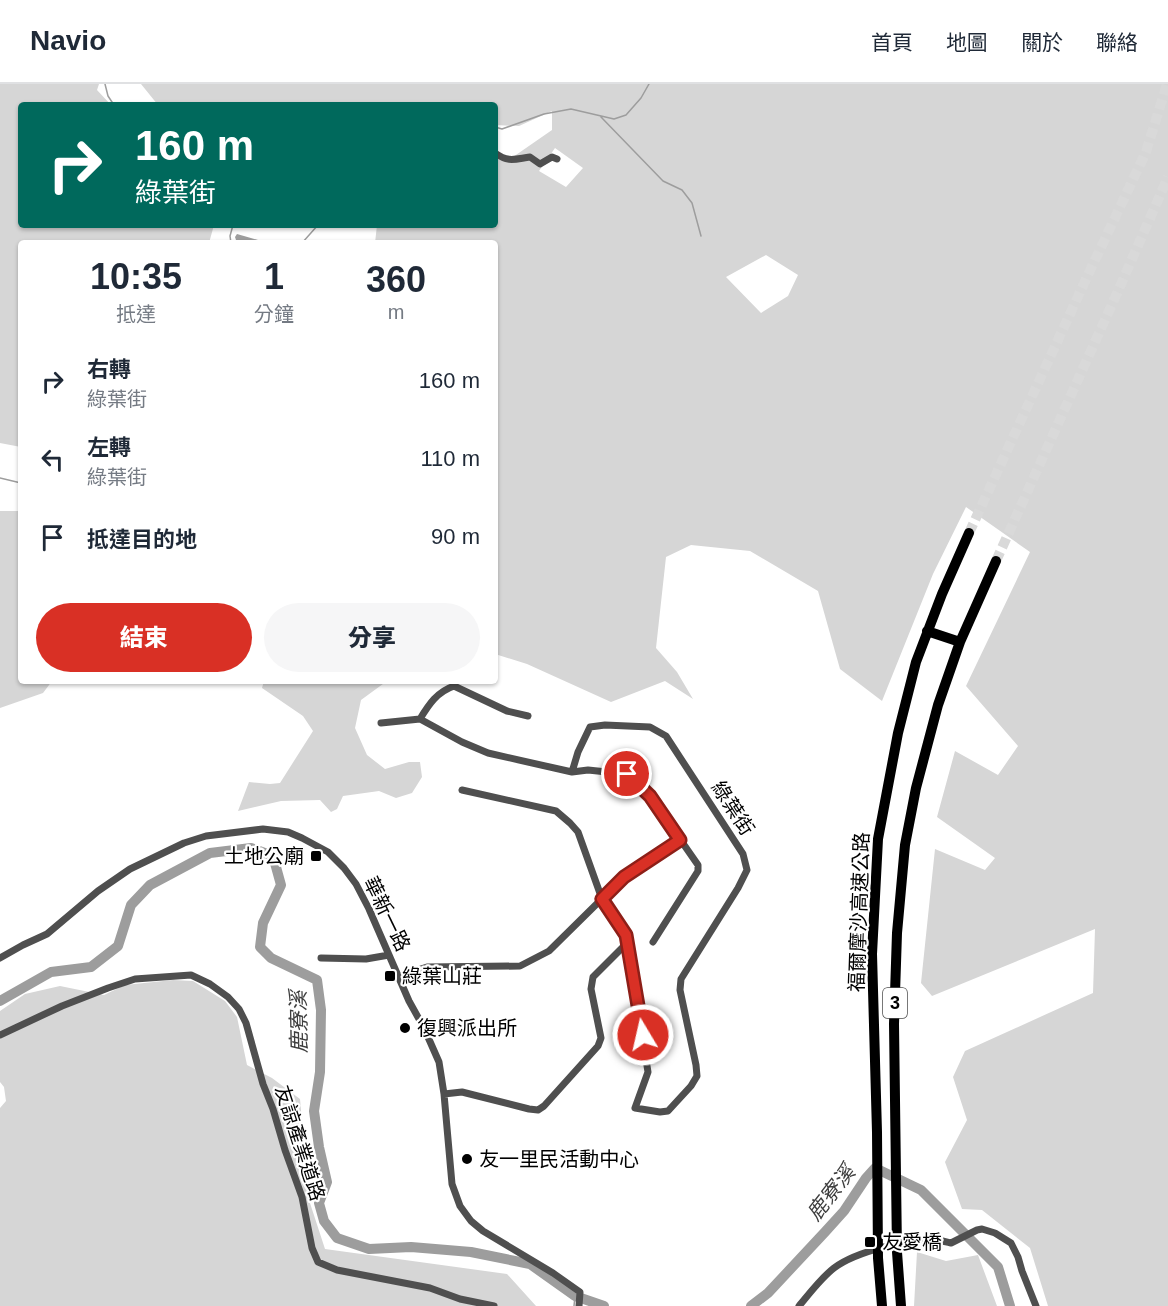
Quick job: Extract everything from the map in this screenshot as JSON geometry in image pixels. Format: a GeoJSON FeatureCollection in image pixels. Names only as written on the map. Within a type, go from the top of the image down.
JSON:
{"type":"FeatureCollection","features":[{"type":"Feature","properties":{"kind":"highway","name":"福爾摩沙高速公路"},"geometry":{"type":"LineString","coordinates":[[882,1306],[878,1258],[872,954],[878,839],[888,780],[916,662],[942,594],[969,534]]}},
{"type":"Feature","properties":{"kind":"highway","name":"福爾摩沙高速公路"},"geometry":{"type":"LineString","coordinates":[[901,1306],[897,1252],[894,1024],[897,933],[905,845],[916,788],[938,705],[960,642],[996,561]]}},
{"type":"Feature","properties":{"kind":"highway"},"geometry":{"type":"LineString","coordinates":[[927,631],[960,642]]}},
{"type":"Feature","properties":{"kind":"street"},"geometry":{"type":"LineString","coordinates":[[498,155],[503,159],[511,160],[531,157],[540,164],[552,157],[556,159]]}},
{"type":"Feature","properties":{"kind":"street"},"geometry":{"type":"LineString","coordinates":[[420,719],[430,702],[446,689],[454,686],[507,711],[528,716]]}},
{"type":"Feature","properties":{"kind":"street"},"geometry":{"type":"LineString","coordinates":[[381,723],[420,719],[488,753],[572,772],[588,770],[627,774],[650,796],[698,865],[698,871],[693,880],[653,942]]}},
{"type":"Feature","properties":{"kind":"street","name":"綠葉街"},"geometry":{"type":"LineString","coordinates":[[572,772],[578,752],[590,727],[605,725],[650,727],[666,736],[743,854],[747,870],[681,979],[680,990],[697,1076],[668,1111],[635,1108],[648,1072],[627,943]]}},
{"type":"Feature","properties":{"kind":"street"},"geometry":{"type":"LineString","coordinates":[[444,1094],[462,1092],[529,1109],[538,1110],[544,1106],[598,1046],[601,1038],[591,989],[592,977],[627,943],[626,935],[602,899],[578,832],[570,823],[556,811],[462,790]]}},
{"type":"Feature","properties":{"kind":"street","name":"華新一路"},"geometry":{"type":"LineString","coordinates":[[0,958],[47,933],[98,891],[130,869],[184,843],[206,836],[264,829],[288,832],[328,852],[344,867],[356,884],[439,1062],[452,1184],[460,1206],[471,1221],[483,1231],[580,1292],[579,1306]]}},
{"type":"Feature","properties":{"kind":"street"},"geometry":{"type":"LineString","coordinates":[[399,976],[427,967],[520,966],[549,951],[624,877],[680,840]]}},
{"type":"Feature","properties":{"kind":"street"},"geometry":{"type":"LineString","coordinates":[[321,958],[366,959],[389,955]]}},
{"type":"Feature","properties":{"kind":"street","name":"友諒產業道路"},"geometry":{"type":"LineString","coordinates":[[0,1035],[62,1006],[135,979],[191,975],[210,984],[228,997],[239,1009],[246,1023],[263,1084],[302,1197],[312,1248],[318,1262],[337,1270],[430,1288],[460,1299],[494,1306]]}},
{"type":"Feature","properties":{"kind":"street"},"geometry":{"type":"LineString","coordinates":[[799,1306],[835,1267],[867,1252],[910,1241],[937,1240],[951,1243],[982,1229],[995,1233],[1011,1243],[1036,1306]]}},
{"type":"Feature","properties":{"kind":"shaded area"},"geometry":{"type":"Polygon","coordinates":[[[0,84],[99,84],[97,90],[108,102],[18,102],[18,228],[213,228],[210,240],[18,240],[18,446],[0,443],[0,84]]]}},
{"type":"Feature","properties":{"kind":"shaded area"},"geometry":{"type":"Polygon","coordinates":[[[141,84],[1168,84],[1168,1306],[1048,1306],[1030,1248],[982,1210],[962,1209],[945,1162],[967,1120],[953,1077],[965,1051],[1093,993],[1095,929],[932,996],[921,983],[935,849],[985,870],[995,858],[937,817],[955,751],[998,775],[1018,746],[966,686],[1030,552],[966,507],[933,574],[882,701],[840,669],[818,591],[750,551],[691,545],[666,557],[656,648],[677,672],[693,699],[665,681],[611,702],[527,664],[498,655],[498,240],[375,240],[377,228],[498,228],[498,154],[513,157],[552,130],[552,111],[519,126],[498,125],[498,102],[156,102],[141,84]],[[555,148],[539,171],[566,187],[583,168],[555,148]],[[766,255],[726,277],[761,313],[788,296],[798,275],[766,255]]]}},
{"type":"Feature","properties":{"kind":"shaded area"},"geometry":{"type":"Polygon","coordinates":[[[237,234],[258,240],[236,240],[237,234]]]}},
{"type":"Feature","properties":{"kind":"shaded area"},"geometry":{"type":"Polygon","coordinates":[[[0,511],[18,511],[18,684],[50,684],[43,693],[0,708],[0,511]]]}},
{"type":"Feature","properties":{"kind":"shaded area"},"geometry":{"type":"Polygon","coordinates":[[[263,684],[383,684],[361,700],[355,728],[367,755],[385,769],[409,762],[420,762],[422,777],[412,793],[396,798],[379,791],[343,796],[337,809],[331,812],[320,800],[281,801],[238,811],[249,782],[280,783],[313,731],[303,716],[262,688],[263,684]]]}},
{"type":"Feature","properties":{"kind":"shaded area"},"geometry":{"type":"Polygon","coordinates":[[[173,980],[193,981],[225,1001],[237,1017],[247,1065],[272,1078],[300,1099],[309,1200],[325,1249],[507,1274],[536,1306],[0,1306],[0,1108],[6,1101],[4,1087],[0,1082],[0,1011],[25,994],[60,986],[104,995],[125,985],[173,980]]]}},
{"type":"Feature","properties":{"kind":"shaded area"},"geometry":{"type":"Polygon","coordinates":[[[917,1252],[946,1261],[978,1255],[997,1306],[914,1306],[917,1252]]]}},
{"type":"Feature","properties":{"kind":"waterway"},"geometry":{"type":"LineString","coordinates":[[105,84],[112,102]]}},
{"type":"Feature","properties":{"kind":"waterway"},"geometry":{"type":"LineString","coordinates":[[498,128],[502,129],[544,114],[571,109],[614,119],[626,115],[641,98],[649,84]]}},
{"type":"Feature","properties":{"kind":"waterway"},"geometry":{"type":"LineString","coordinates":[[601,117],[663,181],[682,190],[692,203],[701,236]]}},
{"type":"Feature","properties":{"kind":"waterway"},"geometry":{"type":"LineString","coordinates":[[231,240],[232,228]]}},
{"type":"Feature","properties":{"kind":"waterway"},"geometry":{"type":"LineString","coordinates":[[305,240],[315,228]]}},
{"type":"Feature","properties":{"kind":"waterway"},"geometry":{"type":"LineString","coordinates":[[0,478],[18,482]]}},
{"type":"Feature","properties":{"kind":"waterway","name":"鹿寮溪"},"geometry":{"type":"LineString","coordinates":[[0,1001],[51,972],[91,967],[118,946],[131,905],[150,885],[210,853],[251,848],[273,856],[281,885],[263,923],[260,947],[271,958],[317,980],[321,1010],[320,1072],[314,1111],[327,1182],[319,1203],[324,1221],[337,1238],[369,1249],[411,1247],[471,1252],[530,1264],[575,1296],[604,1306]]}},
{"type":"Feature","properties":{"kind":"waterway","name":"鹿寮溪"},"geometry":{"type":"LineString","coordinates":[[751,1306],[768,1293],[844,1211],[875,1168],[921,1190],[998,1267],[1010,1306]]}},
{"type":"Feature","properties":{"kind":"waterway"},"geometry":{"type":"LineString","coordinates":[[574,1306],[575,1296]]}},
{"type":"Feature","properties":{"kind":"tunnel"},"geometry":{"type":"LineString","coordinates":[[969,533],[1146,152],[1167,84]]}},
{"type":"Feature","properties":{"kind":"tunnel"},"geometry":{"type":"LineString","coordinates":[[996,561],[1168,177]]}},
{"type":"Feature","properties":{"kind":"place","name":"土地公廟"},"geometry":{"type":"Point","coordinates":[316,856]}},
{"type":"Feature","properties":{"kind":"place","name":"綠葉山莊"},"geometry":{"type":"Point","coordinates":[390,976]}},
{"type":"Feature","properties":{"kind":"place","name":"復興派出所"},"geometry":{"type":"Point","coordinates":[405,1028]}},
{"type":"Feature","properties":{"kind":"place","name":"友一里民活動中心"},"geometry":{"type":"Point","coordinates":[467,1159]}},
{"type":"Feature","properties":{"kind":"place","name":"友愛橋"},"geometry":{"type":"Point","coordinates":[870,1242]}},
{"type":"Feature","properties":{"kind":"route"},"geometry":{"type":"LineString","coordinates":[[627,774],[650,796],[680,840],[624,877],[602,899],[626,935],[643,1035]]}}]}
